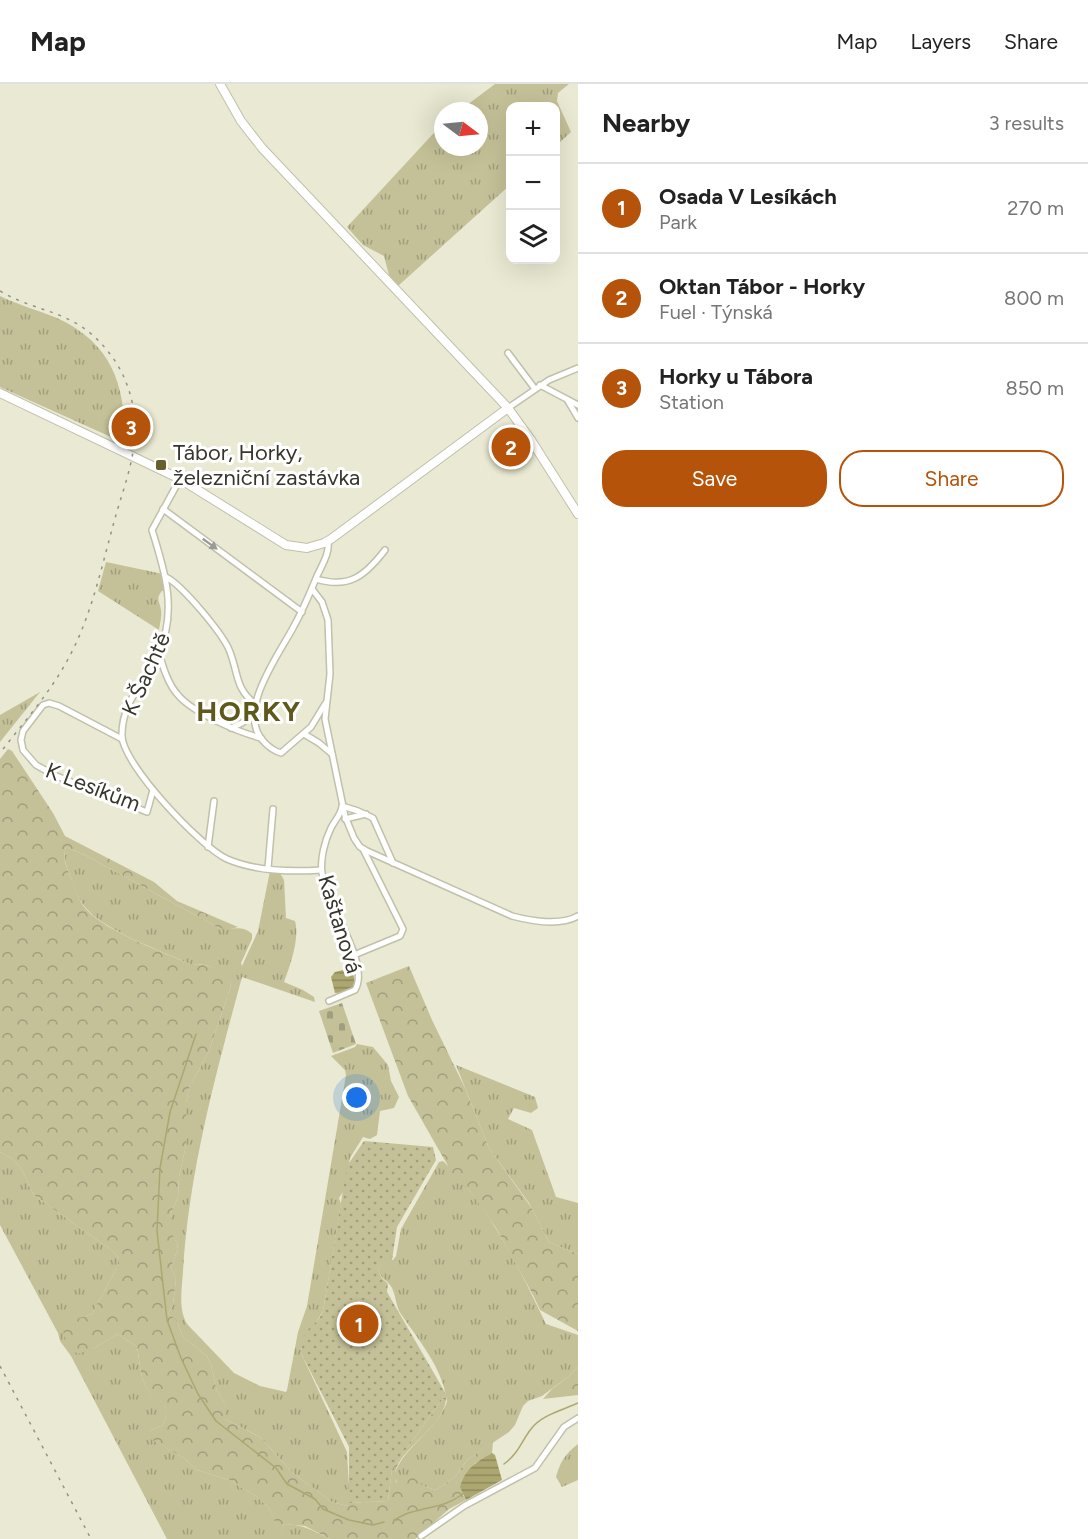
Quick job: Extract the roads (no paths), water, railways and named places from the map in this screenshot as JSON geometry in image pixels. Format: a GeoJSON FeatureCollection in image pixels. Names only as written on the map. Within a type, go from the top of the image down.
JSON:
{"type":"FeatureCollection","features":[{"type":"Feature","properties":{"kind":"street"},"geometry":{"type":"LineString","coordinates":[[220,84],[241,121],[262,148],[508,408],[578,514]]}},
{"type":"Feature","properties":{"kind":"street"},"geometry":{"type":"LineString","coordinates":[[508,352],[537,387],[578,405]]}},
{"type":"Feature","properties":{"kind":"street"},"geometry":{"type":"LineString","coordinates":[[0,393],[180,479],[286,545],[307,548],[328,541],[537,387],[578,368]]}},
{"type":"Feature","properties":{"kind":"street"},"geometry":{"type":"LineString","coordinates":[[567,400],[578,418]]}},
{"type":"Feature","properties":{"kind":"street","name":"K Šachtě"},"geometry":{"type":"LineString","coordinates":[[180,479],[152,530],[166,577],[168,618],[159,652],[127,708],[122,739],[136,767],[153,790],[208,847],[229,860],[268,868],[321,870]]}},
{"type":"Feature","properties":{"kind":"street"},"geometry":{"type":"LineString","coordinates":[[163,509],[302,612]]}},
{"type":"Feature","properties":{"kind":"street"},"geometry":{"type":"LineString","coordinates":[[326,702],[314,724],[281,753],[272,749],[255,729],[256,705],[270,666],[302,612],[327,553],[328,541]]}},
{"type":"Feature","properties":{"kind":"street"},"geometry":{"type":"LineString","coordinates":[[316,579],[332,584],[354,579],[373,566],[385,550]]}},
{"type":"Feature","properties":{"kind":"street"},"geometry":{"type":"LineString","coordinates":[[166,577],[176,583],[224,641],[230,652],[240,688],[256,705]]}},
{"type":"Feature","properties":{"kind":"street"},"geometry":{"type":"LineString","coordinates":[[312,589],[322,602],[328,620],[330,674],[325,719],[345,819],[354,838],[363,849],[403,929],[400,936],[354,954]]}},
{"type":"Feature","properties":{"kind":"street"},"geometry":{"type":"LineString","coordinates":[[159,652],[171,684],[180,698],[231,728],[261,738]]}},
{"type":"Feature","properties":{"kind":"street","name":"K Lesíkům"},"geometry":{"type":"LineString","coordinates":[[122,739],[49,703],[38,710],[21,737],[23,750],[36,765],[54,775],[147,812],[153,790]]}},
{"type":"Feature","properties":{"kind":"street"},"geometry":{"type":"LineString","coordinates":[[231,728],[255,713]]}},
{"type":"Feature","properties":{"kind":"street"},"geometry":{"type":"LineString","coordinates":[[304,735],[320,742],[333,754]]}},
{"type":"Feature","properties":{"kind":"street"},"geometry":{"type":"LineString","coordinates":[[208,847],[214,801]]}},
{"type":"Feature","properties":{"kind":"street"},"geometry":{"type":"LineString","coordinates":[[342,806],[366,814],[376,822],[394,863]]}},
{"type":"Feature","properties":{"kind":"street","name":"Kaštanová"},"geometry":{"type":"LineString","coordinates":[[330,1001],[356,988],[358,973],[354,954],[326,888],[321,870],[330,831],[339,817],[342,806]]}},
{"type":"Feature","properties":{"kind":"street"},"geometry":{"type":"LineString","coordinates":[[268,868],[273,809]]}},
{"type":"Feature","properties":{"kind":"street"},"geometry":{"type":"LineString","coordinates":[[345,819],[366,814]]}},
{"type":"Feature","properties":{"kind":"street"},"geometry":{"type":"LineString","coordinates":[[363,849],[512,916],[528,920],[564,921],[578,916]]}},
{"type":"Feature","properties":{"kind":"street"},"geometry":{"type":"LineString","coordinates":[[421,1536],[464,1506],[534,1468],[564,1427],[578,1418]]}},
{"type":"Feature","properties":{"kind":"waterway"},"geometry":{"type":"LineString","coordinates":[[196,1034],[170,1112],[160,1168],[157,1231],[167,1320],[181,1358],[198,1394],[216,1421],[276,1468],[287,1484],[315,1499],[323,1509],[349,1520],[373,1525],[384,1522]]}},
{"type":"Feature","properties":{"kind":"waterway"},"geometry":{"type":"LineString","coordinates":[[504,1464],[516,1452],[535,1424],[546,1416],[578,1403]]}},
{"type":"Feature","properties":{"kind":"waterway"},"geometry":{"type":"LineString","coordinates":[[394,1520],[444,1504],[463,1494]]}},
{"type":"Feature","properties":{"kind":"railway"},"geometry":{"type":"LineString","coordinates":[[0,291],[68,319],[94,336],[113,358],[124,376],[135,418],[133,453],[128,476],[83,628],[52,685],[0,753]]}},
{"type":"Feature","properties":{"kind":"railway"},"geometry":{"type":"LineString","coordinates":[[0,1366],[91,1539]]}},
{"type":"Feature","properties":{"kind":"place","name":"Horky u Tábora"},"geometry":{"type":"Point","coordinates":[131,427]}},
{"type":"Feature","properties":{"kind":"place","name":"Oktan Tábor - Horky"},"geometry":{"type":"Point","coordinates":[511,447]}},
{"type":"Feature","properties":{"kind":"place","name":"Tábor, Horky, železniční zastávka"},"geometry":{"type":"Point","coordinates":[161,465]}},
{"type":"Feature","properties":{"kind":"place","name":"Osada V Lesíkách"},"geometry":{"type":"Point","coordinates":[359,1324]}},
{"type":"Feature","properties":{"kind":"district","name":"HORKY"},"geometry":{"type":"Point","coordinates":[249,711]}}]}
